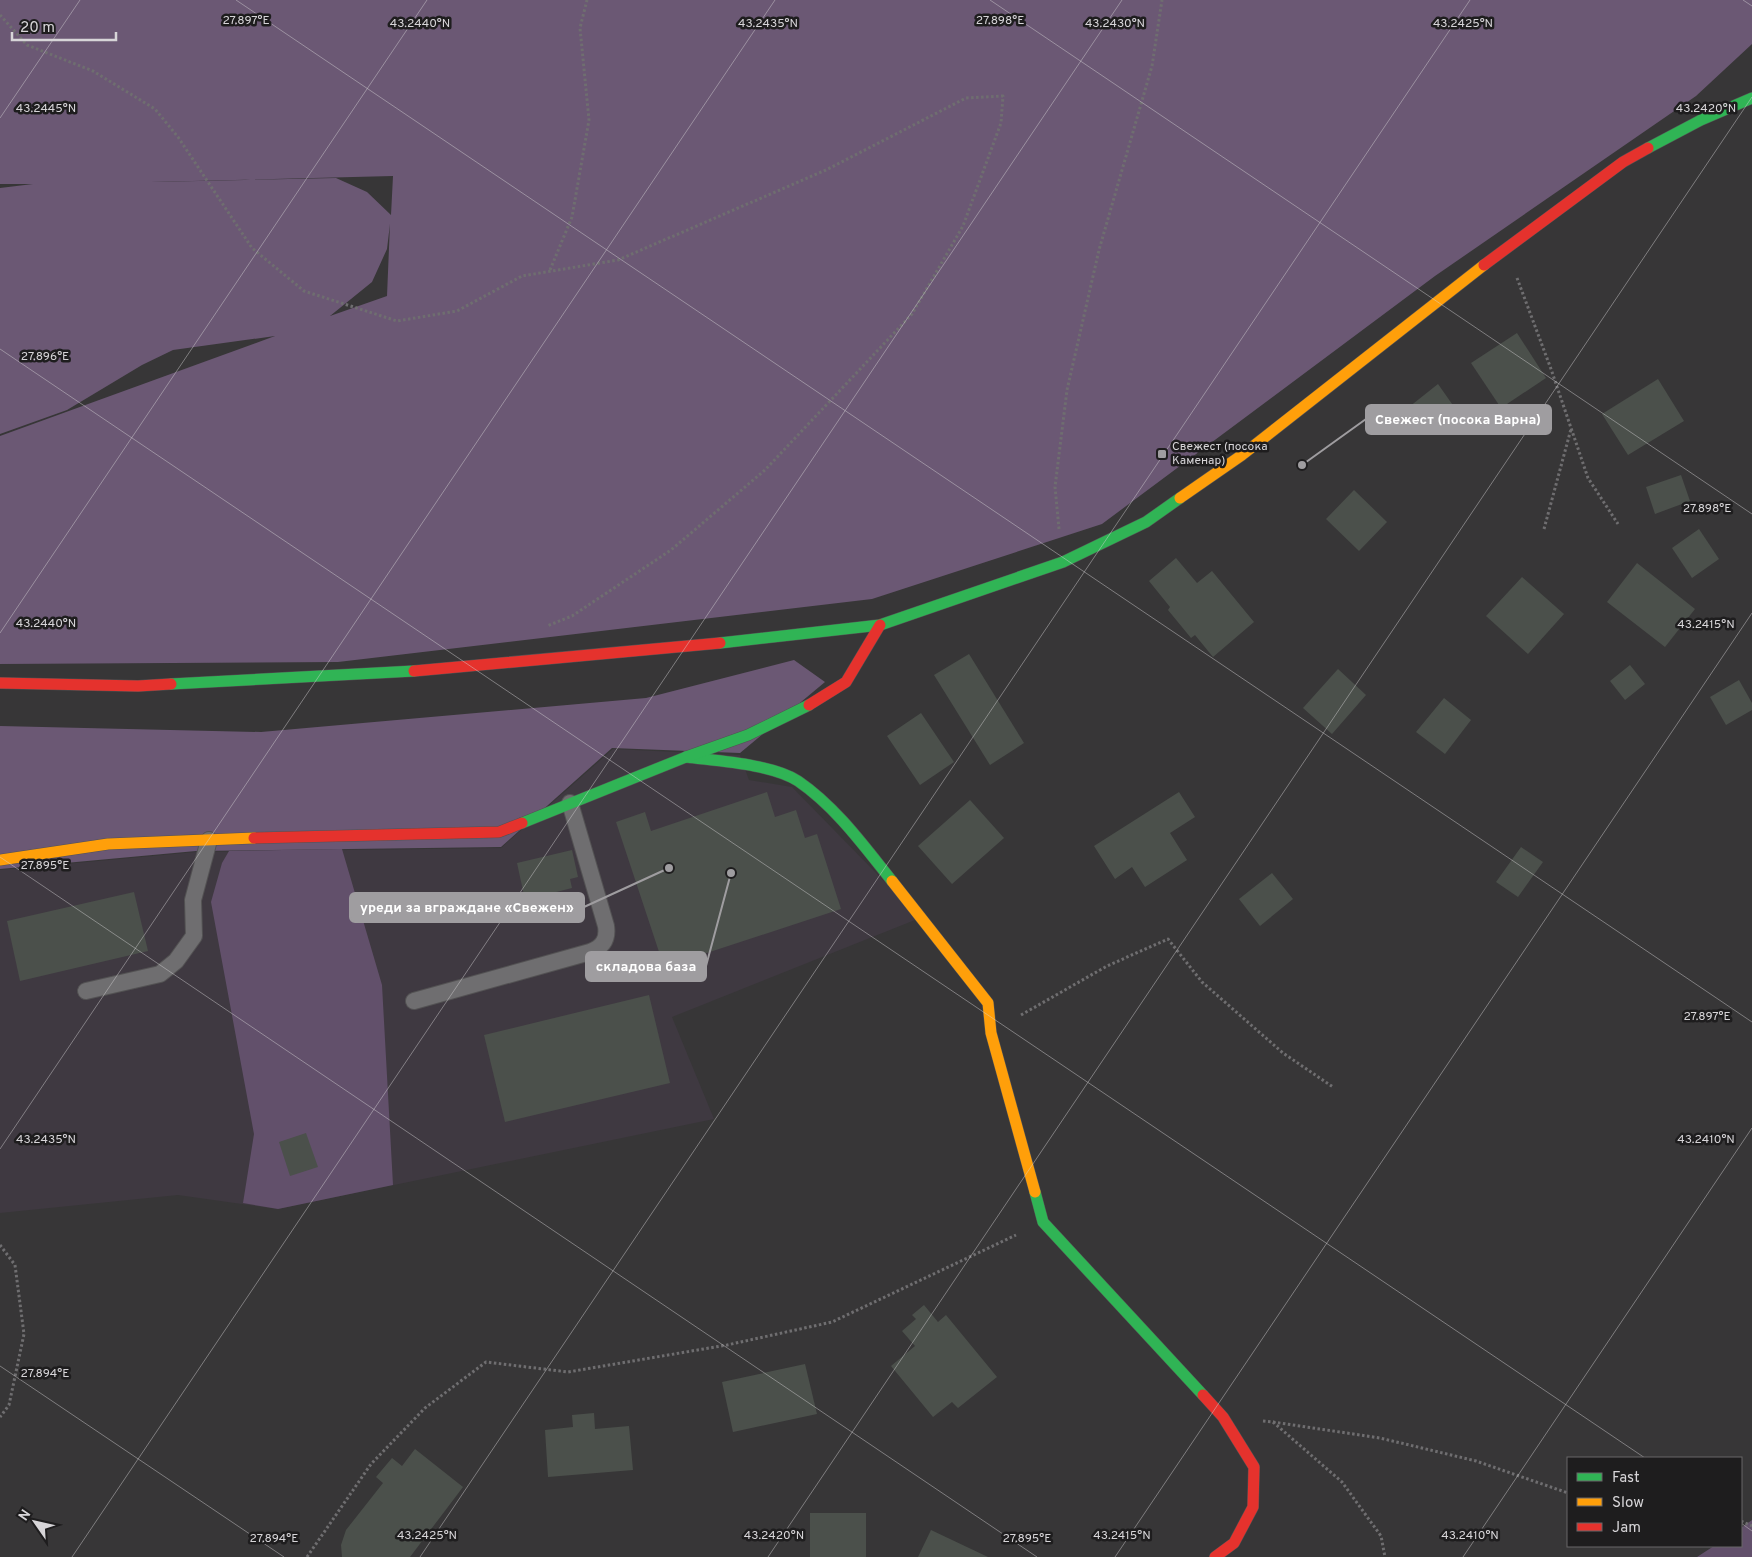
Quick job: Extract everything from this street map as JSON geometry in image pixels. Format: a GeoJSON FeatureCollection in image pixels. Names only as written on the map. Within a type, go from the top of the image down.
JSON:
{"type":"FeatureCollection","features":[{"type":"Feature","properties":{"kind":"street"},"geometry":{"type":"LineString","coordinates":[[0,683],[138,686],[437,670],[615,654],[880,625],[1062,562],[1146,522],[1234,460],[1505,248],[1624,162],[1701,120],[1752,98]]}},
{"type":"Feature","properties":{"kind":"street"},"geometry":{"type":"LineString","coordinates":[[0,860],[108,844],[275,837],[499,832],[686,757],[748,735],[796,713],[846,682],[880,625]]}},
{"type":"Feature","properties":{"kind":"street"},"geometry":{"type":"LineString","coordinates":[[686,757],[754,765],[797,780],[847,824],[988,1003],[991,1033],[1043,1222],[1223,1417],[1254,1467],[1253,1507],[1234,1543],[1215,1557]]}},
{"type":"Feature","properties":{"kind":"lane"},"geometry":{"type":"LineString","coordinates":[[414,1001],[590,952],[602,945],[606,940],[606,926],[570,803]]}},
{"type":"Feature","properties":{"kind":"lane"},"geometry":{"type":"LineString","coordinates":[[86,991],[160,974],[176,962],[194,936],[193,900],[209,840]]}},
{"type":"Feature","properties":{"kind":"path"},"geometry":{"type":"LineString","coordinates":[[550,270],[572,217],[589,120],[580,28],[587,0]]}},
{"type":"Feature","properties":{"kind":"path"},"geometry":{"type":"LineString","coordinates":[[1062,562],[1055,487],[1067,390],[1099,250],[1152,66],[1162,0]]}},
{"type":"Feature","properties":{"kind":"path"},"geometry":{"type":"LineString","coordinates":[[0,15],[27,45],[93,71],[155,109],[178,137],[252,248],[304,291],[397,321],[457,311],[522,276],[618,260],[826,170],[966,98],[1003,96],[1001,123],[963,226],[912,314],[765,470],[678,544],[572,616],[545,627]]}},
{"type":"Feature","properties":{"kind":"path"},"geometry":{"type":"LineString","coordinates":[[1505,248],[1588,478],[1618,524]]}},
{"type":"Feature","properties":{"kind":"path"},"geometry":{"type":"LineString","coordinates":[[1544,530],[1571,427]]}},
{"type":"Feature","properties":{"kind":"path"},"geometry":{"type":"LineString","coordinates":[[988,1003],[1000,1016],[1021,1015],[1107,966],[1168,939],[1202,982],[1283,1053],[1333,1087]]}},
{"type":"Feature","properties":{"kind":"path"},"geometry":{"type":"LineString","coordinates":[[307,1557],[371,1464],[425,1408],[486,1362],[568,1372],[727,1345],[832,1322],[1043,1222]]}},
{"type":"Feature","properties":{"kind":"path"},"geometry":{"type":"LineString","coordinates":[[0,1245],[15,1265],[24,1334],[9,1405],[0,1417]]}},
{"type":"Feature","properties":{"kind":"path"},"geometry":{"type":"LineString","coordinates":[[1223,1417],[1273,1422],[1390,1440],[1476,1461],[1567,1494]]}},
{"type":"Feature","properties":{"kind":"path"},"geometry":{"type":"LineString","coordinates":[[1273,1422],[1342,1482],[1381,1536],[1384,1557]]}},
{"type":"Feature","properties":{"kind":"shaded area"},"geometry":{"type":"Polygon","coordinates":[[[0,0],[1752,0],[1752,44],[1696,96],[1435,276],[1102,524],[872,599],[338,662],[0,664],[0,436],[275,336],[173,350],[142,365],[67,410],[0,434],[0,188],[33,184],[0,184],[0,0]],[[393,176],[151,182],[336,178],[367,192],[391,215],[393,176]],[[390,224],[387,249],[372,282],[330,316],[387,296],[390,224]]]}},
{"type":"Feature","properties":{"kind":"shaded area"},"geometry":{"type":"Polygon","coordinates":[[[794,660],[825,682],[740,753],[612,748],[501,847],[196,851],[0,869],[0,726],[261,732],[646,698],[794,660]]]}},
{"type":"Feature","properties":{"kind":"shaded area"},"geometry":{"type":"Polygon","coordinates":[[[613,749],[740,755],[749,780],[792,787],[920,918],[672,1017],[714,1119],[278,1209],[178,1195],[0,1213],[0,870],[196,852],[501,848],[613,749]]]}},
{"type":"Feature","properties":{"kind":"shaded area"},"geometry":{"type":"Polygon","coordinates":[[[342,849],[382,985],[393,1185],[278,1209],[243,1203],[254,1134],[211,902],[222,863],[229,851],[342,849]]]}},
{"type":"Feature","properties":{"kind":"shaded area"},"geometry":{"type":"Polygon","coordinates":[[[1752,1520],[1752,1557],[1697,1557],[1712,1547],[1742,1547],[1742,1527],[1752,1520]]]}},
{"type":"Feature","properties":{"kind":"building"},"geometry":{"type":"Polygon","coordinates":[[[1517,333],[1546,378],[1501,408],[1471,363],[1517,333]]]}},
{"type":"Feature","properties":{"kind":"building"},"geometry":{"type":"Polygon","coordinates":[[[1658,379],[1684,421],[1628,455],[1602,414],[1658,379]]]}},
{"type":"Feature","properties":{"kind":"building"},"geometry":{"type":"Polygon","coordinates":[[[1438,384],[1457,411],[1429,433],[1409,407],[1438,384]]]}},
{"type":"Feature","properties":{"kind":"building"},"geometry":{"type":"Polygon","coordinates":[[[1681,475],[1690,501],[1655,514],[1646,487],[1681,475]]]}},
{"type":"Feature","properties":{"kind":"building"},"geometry":{"type":"Polygon","coordinates":[[[1354,490],[1387,522],[1359,551],[1326,519],[1354,490]]]}},
{"type":"Feature","properties":{"kind":"building"},"geometry":{"type":"Polygon","coordinates":[[[1699,529],[1719,559],[1692,578],[1672,548],[1699,529]]]}},
{"type":"Feature","properties":{"kind":"building"},"geometry":{"type":"Polygon","coordinates":[[[1176,558],[1197,583],[1212,571],[1254,622],[1213,657],[1195,635],[1191,638],[1168,610],[1170,607],[1149,581],[1176,558]]]}},
{"type":"Feature","properties":{"kind":"building"},"geometry":{"type":"Polygon","coordinates":[[[1637,563],[1695,609],[1665,647],[1607,602],[1637,563]]]}},
{"type":"Feature","properties":{"kind":"building"},"geometry":{"type":"Polygon","coordinates":[[[1522,577],[1564,614],[1528,654],[1486,616],[1522,577]]]}},
{"type":"Feature","properties":{"kind":"building"},"geometry":{"type":"Polygon","coordinates":[[[969,654],[1024,743],[990,765],[934,675],[969,654]]]}},
{"type":"Feature","properties":{"kind":"building"},"geometry":{"type":"Polygon","coordinates":[[[1630,665],[1645,684],[1625,700],[1610,681],[1630,665]]]}},
{"type":"Feature","properties":{"kind":"building"},"geometry":{"type":"Polygon","coordinates":[[[1338,669],[1366,695],[1332,734],[1303,708],[1338,669]]]}},
{"type":"Feature","properties":{"kind":"building"},"geometry":{"type":"Polygon","coordinates":[[[1739,680],[1752,703],[1752,710],[1726,725],[1710,697],[1739,680]]]}},
{"type":"Feature","properties":{"kind":"building"},"geometry":{"type":"Polygon","coordinates":[[[1444,698],[1471,720],[1445,754],[1416,732],[1444,698]]]}},
{"type":"Feature","properties":{"kind":"building"},"geometry":{"type":"Polygon","coordinates":[[[921,713],[954,762],[920,785],[887,736],[921,713]]]}},
{"type":"Feature","properties":{"kind":"building"},"geometry":{"type":"Polygon","coordinates":[[[767,792],[775,817],[796,810],[805,838],[817,834],[841,909],[664,967],[616,822],[645,812],[651,831],[767,792]]]}},
{"type":"Feature","properties":{"kind":"building"},"geometry":{"type":"Polygon","coordinates":[[[1179,792],[1195,817],[1170,833],[1187,860],[1145,887],[1132,867],[1115,879],[1094,846],[1179,792]]]}},
{"type":"Feature","properties":{"kind":"building"},"geometry":{"type":"Polygon","coordinates":[[[970,800],[1004,838],[952,884],[918,846],[970,800]]]}},
{"type":"Feature","properties":{"kind":"building"},"geometry":{"type":"Polygon","coordinates":[[[1521,847],[1543,862],[1518,897],[1496,882],[1521,847]]]}},
{"type":"Feature","properties":{"kind":"building"},"geometry":{"type":"Polygon","coordinates":[[[572,850],[578,877],[570,879],[572,888],[525,900],[517,863],[572,850]]]}},
{"type":"Feature","properties":{"kind":"building"},"geometry":{"type":"Polygon","coordinates":[[[1272,873],[1293,899],[1260,926],[1239,899],[1272,873]]]}},
{"type":"Feature","properties":{"kind":"building"},"geometry":{"type":"Polygon","coordinates":[[[134,892],[148,951],[20,981],[7,921],[134,892]]]}},
{"type":"Feature","properties":{"kind":"building"},"geometry":{"type":"Polygon","coordinates":[[[649,995],[670,1083],[505,1122],[484,1035],[649,995]]]}},
{"type":"Feature","properties":{"kind":"building"},"geometry":{"type":"Polygon","coordinates":[[[306,1133],[318,1167],[290,1176],[279,1142],[306,1133]]]}},
{"type":"Feature","properties":{"kind":"building"},"geometry":{"type":"Polygon","coordinates":[[[924,1305],[938,1322],[946,1315],[997,1377],[958,1408],[952,1402],[933,1417],[891,1366],[915,1346],[902,1331],[916,1319],[912,1315],[924,1305]]]}},
{"type":"Feature","properties":{"kind":"building"},"geometry":{"type":"Polygon","coordinates":[[[805,1364],[817,1414],[733,1432],[722,1382],[805,1364]]]}},
{"type":"Feature","properties":{"kind":"building"},"geometry":{"type":"Polygon","coordinates":[[[594,1413],[595,1429],[629,1426],[633,1470],[548,1477],[545,1430],[573,1427],[572,1415],[594,1413]]]}},
{"type":"Feature","properties":{"kind":"building"},"geometry":{"type":"Polygon","coordinates":[[[415,1449],[463,1487],[410,1557],[342,1557],[341,1545],[346,1530],[383,1483],[376,1477],[392,1458],[402,1466],[415,1449]]]}},
{"type":"Feature","properties":{"kind":"building"},"geometry":{"type":"Polygon","coordinates":[[[810,1513],[866,1513],[866,1557],[810,1557],[810,1513]]]}},
{"type":"Feature","properties":{"kind":"building"},"geometry":{"type":"Polygon","coordinates":[[[931,1530],[988,1557],[918,1557],[931,1530]]]}},
{"type":"Feature","properties":{"kind":"traffic: fast"},"geometry":{"type":"LineString","coordinates":[[1648,148],[1701,120],[1752,98]]}},
{"type":"Feature","properties":{"kind":"traffic: fast"},"geometry":{"type":"LineString","coordinates":[[720,643],[880,625],[1063,562],[1146,522],[1180,498]]}},
{"type":"Feature","properties":{"kind":"traffic: fast"},"geometry":{"type":"LineString","coordinates":[[171,684],[414,671]]}},
{"type":"Feature","properties":{"kind":"traffic: fast"},"geometry":{"type":"LineString","coordinates":[[522,823],[686,757],[748,735],[809,705]]}},
{"type":"Feature","properties":{"kind":"traffic: fast"},"geometry":{"type":"LineString","coordinates":[[686,757],[759,767],[787,775],[798,781],[812,791],[837,815],[892,881]]}},
{"type":"Feature","properties":{"kind":"traffic: fast"},"geometry":{"type":"LineString","coordinates":[[1035,1192],[1043,1222],[1203,1395]]}},
{"type":"Feature","properties":{"kind":"traffic: slow"},"geometry":{"type":"LineString","coordinates":[[1180,498],[1242,455],[1484,265]]}},
{"type":"Feature","properties":{"kind":"traffic: slow"},"geometry":{"type":"LineString","coordinates":[[0,860],[108,844],[254,838]]}},
{"type":"Feature","properties":{"kind":"traffic: slow"},"geometry":{"type":"LineString","coordinates":[[892,881],[988,1003],[991,1033],[1035,1192]]}},
{"type":"Feature","properties":{"kind":"traffic: jam"},"geometry":{"type":"LineString","coordinates":[[1484,265],[1623,162],[1648,148]]}},
{"type":"Feature","properties":{"kind":"traffic: jam"},"geometry":{"type":"LineString","coordinates":[[809,705],[846,682],[880,625]]}},
{"type":"Feature","properties":{"kind":"traffic: jam"},"geometry":{"type":"LineString","coordinates":[[414,671],[720,643]]}},
{"type":"Feature","properties":{"kind":"traffic: jam"},"geometry":{"type":"LineString","coordinates":[[0,683],[138,686],[171,684]]}},
{"type":"Feature","properties":{"kind":"traffic: jam"},"geometry":{"type":"LineString","coordinates":[[254,838],[499,832],[522,823]]}},
{"type":"Feature","properties":{"kind":"traffic: jam"},"geometry":{"type":"LineString","coordinates":[[1203,1395],[1223,1417],[1254,1467],[1253,1507],[1234,1543],[1215,1557]]}},
{"type":"Feature","properties":{"kind":"place","name":"Свежест (посока Каменар)"},"geometry":{"type":"Point","coordinates":[1162,454]}},
{"type":"Feature","properties":{"kind":"place","name":"Свежест (посока Варна)"},"geometry":{"type":"Point","coordinates":[1302,465]}},
{"type":"Feature","properties":{"kind":"place","name":"уреди за вграждане «Свежен»"},"geometry":{"type":"Point","coordinates":[669,868]}},
{"type":"Feature","properties":{"kind":"place","name":"складова база"},"geometry":{"type":"Point","coordinates":[731,873]}}]}
